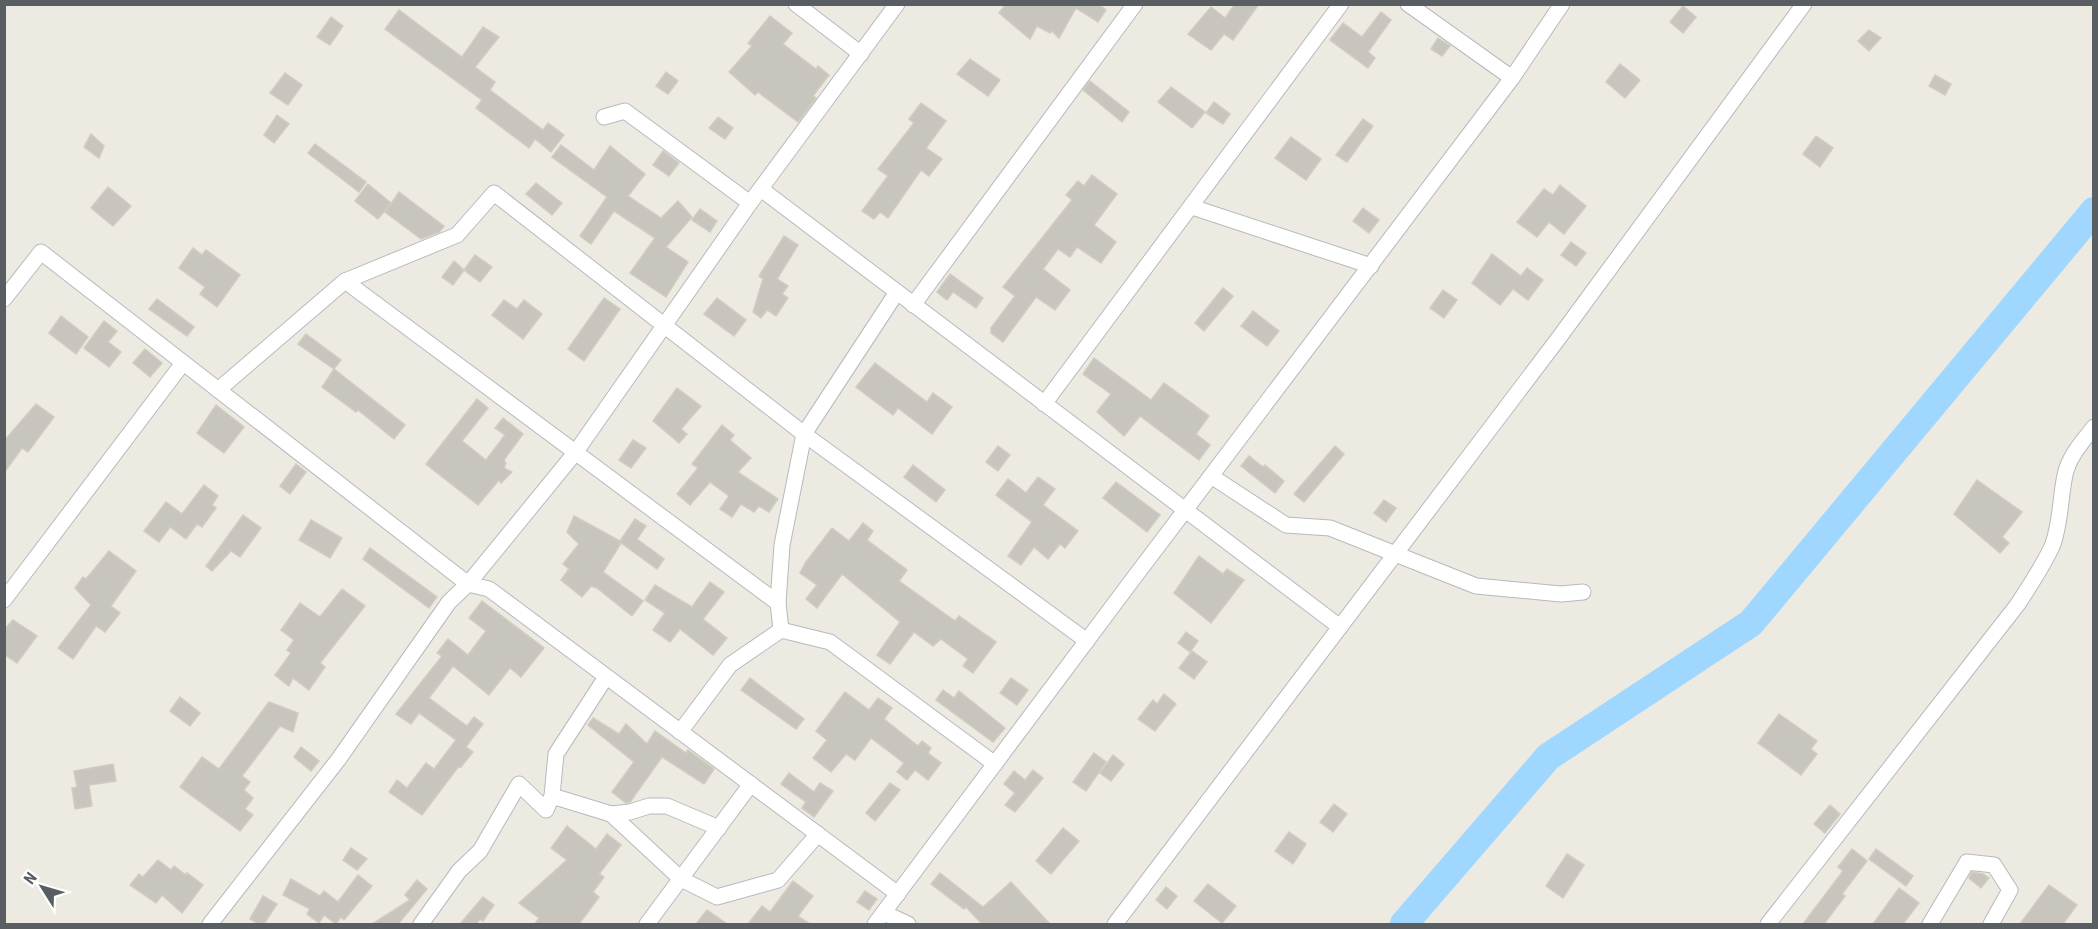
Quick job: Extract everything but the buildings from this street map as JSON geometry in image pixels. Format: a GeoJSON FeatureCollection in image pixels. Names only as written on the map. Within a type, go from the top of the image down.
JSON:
{"type":"FeatureCollection","features":[{"type":"Feature","properties":{"kind":"street"},"geometry":{"type":"LineString","coordinates":[[796,4],[861,54]]}},
{"type":"Feature","properties":{"kind":"street"},"geometry":{"type":"LineString","coordinates":[[210,924],[338,760],[432,625],[575,453],[750,203],[897,4]]}},
{"type":"Feature","properties":{"kind":"street"},"geometry":{"type":"LineString","coordinates":[[914,305],[1135,4]]}},
{"type":"Feature","properties":{"kind":"street"},"geometry":{"type":"LineString","coordinates":[[1044,404],[1341,4]]}},
{"type":"Feature","properties":{"kind":"street"},"geometry":{"type":"LineString","coordinates":[[1408,4],[1512,78]]}},
{"type":"Feature","properties":{"kind":"street"},"geometry":{"type":"LineString","coordinates":[[908,924],[880,919],[1185,510],[1512,78],[1562,4]]}},
{"type":"Feature","properties":{"kind":"street"},"geometry":{"type":"LineString","coordinates":[[1115,924],[1558,339],[1804,4]]}},
{"type":"Feature","properties":{"kind":"street"},"geometry":{"type":"LineString","coordinates":[[604,117],[626,111],[750,203]]}},
{"type":"Feature","properties":{"kind":"street"},"geometry":{"type":"LineString","coordinates":[[761,189],[1340,627]]}},
{"type":"Feature","properties":{"kind":"street"},"geometry":{"type":"LineString","coordinates":[[218,390],[345,281],[457,236],[494,193],[804,434],[1087,641]]}},
{"type":"Feature","properties":{"kind":"street"},"geometry":{"type":"LineString","coordinates":[[1192,207],[1371,266]]}},
{"type":"Feature","properties":{"kind":"street"},"geometry":{"type":"LineString","coordinates":[[4,299],[41,252],[468,584],[489,589],[898,894]]}},
{"type":"Feature","properties":{"kind":"street"},"geometry":{"type":"LineString","coordinates":[[345,281],[778,603]]}},
{"type":"Feature","properties":{"kind":"street"},"geometry":{"type":"LineString","coordinates":[[781,630],[778,603],[782,545],[804,434],[897,292]]}},
{"type":"Feature","properties":{"kind":"street"},"geometry":{"type":"LineString","coordinates":[[4,600],[183,363]]}},
{"type":"Feature","properties":{"kind":"street"},"geometry":{"type":"LineString","coordinates":[[1768,924],[2018,604],[2046,560],[2053,542],[2060,517],[2065,474],[2070,459],[2094,427]]}},
{"type":"Feature","properties":{"kind":"street"},"geometry":{"type":"LineString","coordinates":[[1211,476],[1286,525],[1330,528],[1476,586],[1561,594],[1582,592]]}},
{"type":"Feature","properties":{"kind":"street"},"geometry":{"type":"LineString","coordinates":[[680,732],[730,665],[781,630],[830,642],[995,764]]}},
{"type":"Feature","properties":{"kind":"street"},"geometry":{"type":"LineString","coordinates":[[421,924],[459,871],[480,851],[519,784],[546,810],[552,796],[556,754],[606,677]]}},
{"type":"Feature","properties":{"kind":"street"},"geometry":{"type":"LineString","coordinates":[[647,924],[751,784]]}},
{"type":"Feature","properties":{"kind":"street"},"geometry":{"type":"LineString","coordinates":[[552,796],[611,814],[630,812],[649,806],[667,806],[718,828]]}},
{"type":"Feature","properties":{"kind":"street"},"geometry":{"type":"LineString","coordinates":[[611,814],[681,879],[717,897],[778,880],[818,834]]}},
{"type":"Feature","properties":{"kind":"street"},"geometry":{"type":"LineString","coordinates":[[1930,924],[1967,862],[1994,865],[2010,890],[1991,924]]}},
{"type":"Feature","properties":{"kind":"waterway"},"geometry":{"type":"LineString","coordinates":[[1404,924],[1548,757],[1751,623],[2094,211]]}}]}
